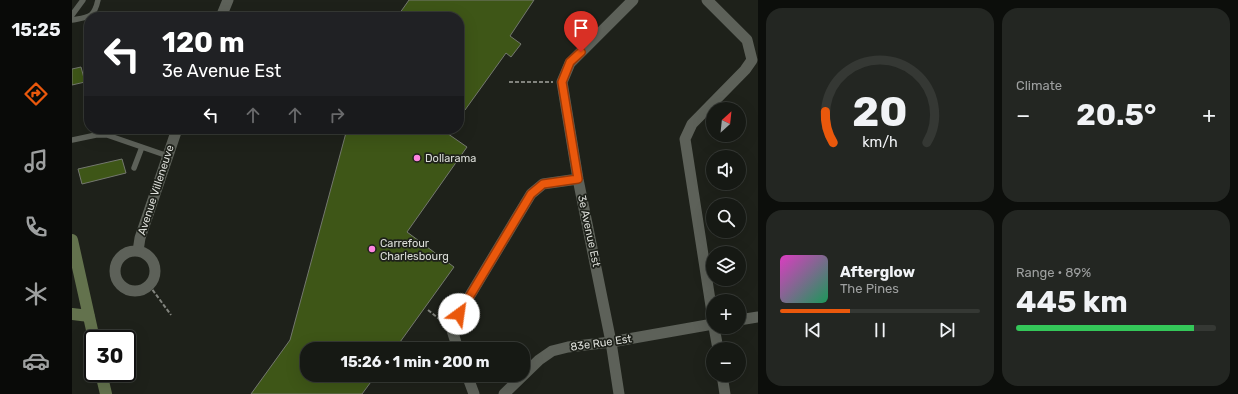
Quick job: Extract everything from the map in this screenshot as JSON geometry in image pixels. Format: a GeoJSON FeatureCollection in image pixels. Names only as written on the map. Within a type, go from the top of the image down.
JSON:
{"type":"FeatureCollection","features":[{"type":"Feature","properties":{"kind":"main road"},"geometry":{"type":"LineString","coordinates":[[72,240],[92,330]]}},
{"type":"Feature","properties":{"kind":"main road"},"geometry":{"type":"LineString","coordinates":[[72,314],[89,316]]}},
{"type":"Feature","properties":{"kind":"main road"},"geometry":{"type":"LineString","coordinates":[[103,382],[106,394]]}},
{"type":"Feature","properties":{"kind":"street"},"geometry":{"type":"LineString","coordinates":[[223,12],[228,0]]}},
{"type":"Feature","properties":{"kind":"street"},"geometry":{"type":"LineString","coordinates":[[562,82],[570,62],[633,0]]}},
{"type":"Feature","properties":{"kind":"street"},"geometry":{"type":"LineString","coordinates":[[707,0],[747,40],[752,60],[745,70],[692,124],[685,140],[709,294]]}},
{"type":"Feature","properties":{"kind":"street","name":"3e Avenue Est"},"geometry":{"type":"LineString","coordinates":[[562,82],[578,179],[611,342],[619,394]]}},
{"type":"Feature","properties":{"kind":"street","name":"Avenue Villeneuve"},"geometry":{"type":"LineString","coordinates":[[138,251],[140,238],[175,134]]}},
{"type":"Feature","properties":{"kind":"street"},"geometry":{"type":"LineString","coordinates":[[456,342],[451,328],[531,194],[543,184],[578,179]]}},
{"type":"Feature","properties":{"kind":"street"},"geometry":{"type":"LineString","coordinates":[[138,251],[149,257],[155,268],[155,274],[149,285],[137,290],[130,290],[119,283],[116,277],[117,264],[120,258],[125,254],[138,251]]}},
{"type":"Feature","properties":{"kind":"street"},"geometry":{"type":"LineString","coordinates":[[746,319],[758,317]]}},
{"type":"Feature","properties":{"kind":"street","name":"83e Rue Est"},"geometry":{"type":"LineString","coordinates":[[504,394],[539,360],[552,351],[568,347],[611,342],[706,325]]}},
{"type":"Feature","properties":{"kind":"street"},"geometry":{"type":"LineString","coordinates":[[470,382],[474,394]]}},
{"type":"Feature","properties":{"kind":"street"},"geometry":{"type":"LineString","coordinates":[[723,382],[725,394]]}},
{"type":"Feature","properties":{"kind":"lane"},"geometry":{"type":"LineString","coordinates":[[72,15],[83,0]]}},
{"type":"Feature","properties":{"kind":"lane"},"geometry":{"type":"LineString","coordinates":[[95,12],[98,0]]}},
{"type":"Feature","properties":{"kind":"lane"},"geometry":{"type":"LineString","coordinates":[[72,20],[84,18]]}},
{"type":"Feature","properties":{"kind":"lane"},"geometry":{"type":"LineString","coordinates":[[72,140],[96,135],[107,135],[168,156]]}},
{"type":"Feature","properties":{"kind":"lane"},"geometry":{"type":"LineString","coordinates":[[134,168],[142,147]]}},
{"type":"Feature","properties":{"kind":"path"},"geometry":{"type":"LineString","coordinates":[[509,82],[562,82]]}},
{"type":"Feature","properties":{"kind":"path"},"geometry":{"type":"LineString","coordinates":[[149,285],[171,315]]}},
{"type":"Feature","properties":{"kind":"path"},"geometry":{"type":"LineString","coordinates":[[428,310],[451,328]]}},
{"type":"Feature","properties":{"kind":"building"},"geometry":{"type":"Polygon","coordinates":[[[409,0],[534,0],[510,36],[521,44],[511,57],[506,53],[465,110],[464,12],[401,12],[409,0]]]}},
{"type":"Feature","properties":{"kind":"building"},"geometry":{"type":"Polygon","coordinates":[[[81,67],[84,82],[72,85],[72,69],[81,67]]]}},
{"type":"Feature","properties":{"kind":"building","name":"Carrefour Charlesbourg"},"geometry":{"type":"Polygon","coordinates":[[[346,134],[448,134],[467,147],[407,232],[454,267],[400,342],[300,342],[300,382],[371,382],[362,394],[251,394],[290,340],[346,134]]]}},
{"type":"Feature","properties":{"kind":"building"},"geometry":{"type":"Polygon","coordinates":[[[122,159],[126,173],[82,184],[78,169],[122,159]]]}},
{"type":"Feature","properties":{"kind":"place","name":"Dollarama"},"geometry":{"type":"Point","coordinates":[417,158]}},
{"type":"Feature","properties":{"kind":"place","name":"Carrefour Charlesbourg"},"geometry":{"type":"Point","coordinates":[372,249]}},
{"type":"Feature","properties":{"kind":"route"},"geometry":{"type":"LineString","coordinates":[[459,314],[531,194],[543,184],[578,179],[562,82],[570,62],[581,52]]}}]}
